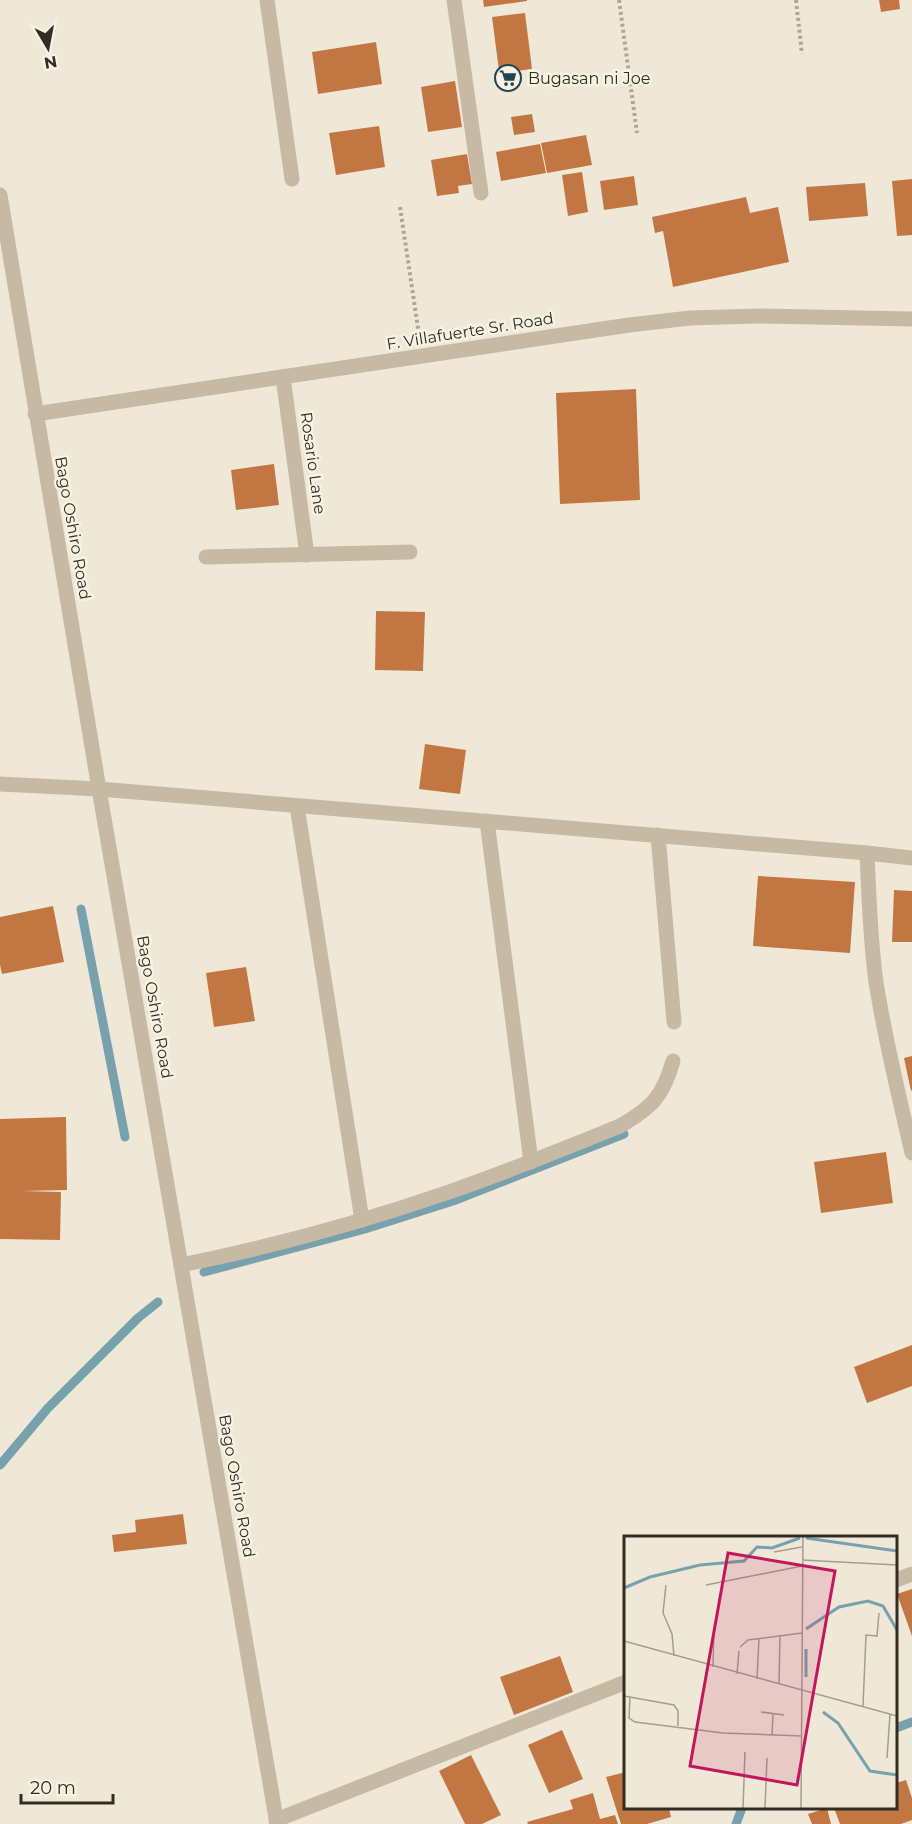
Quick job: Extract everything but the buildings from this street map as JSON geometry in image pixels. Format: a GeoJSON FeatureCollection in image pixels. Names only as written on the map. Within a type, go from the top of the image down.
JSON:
{"type":"FeatureCollection","features":[{"type":"Feature","properties":{"kind":"street"},"geometry":{"type":"LineString","coordinates":[[267,0],[292,179]]}},
{"type":"Feature","properties":{"kind":"street"},"geometry":{"type":"LineString","coordinates":[[454,0],[481,193]]}},
{"type":"Feature","properties":{"kind":"street","name":"Bago Oshiro Road"},"geometry":{"type":"LineString","coordinates":[[0,195],[35,414],[277,1822]]}},
{"type":"Feature","properties":{"kind":"street","name":"F. Villafuerte Sr. Road"},"geometry":{"type":"LineString","coordinates":[[35,414],[628,325],[690,318],[758,316],[912,320]]}},
{"type":"Feature","properties":{"kind":"street","name":"Rosario Lane"},"geometry":{"type":"LineString","coordinates":[[283,377],[307,555]]}},
{"type":"Feature","properties":{"kind":"street"},"geometry":{"type":"LineString","coordinates":[[206,557],[410,552]]}},
{"type":"Feature","properties":{"kind":"street"},"geometry":{"type":"LineString","coordinates":[[0,784],[99,789],[912,858]]}},
{"type":"Feature","properties":{"kind":"street"},"geometry":{"type":"LineString","coordinates":[[297,806],[362,1220]]}},
{"type":"Feature","properties":{"kind":"street"},"geometry":{"type":"LineString","coordinates":[[487,821],[531,1162]]}},
{"type":"Feature","properties":{"kind":"street"},"geometry":{"type":"LineString","coordinates":[[658,835],[674,1022]]}},
{"type":"Feature","properties":{"kind":"street"},"geometry":{"type":"LineString","coordinates":[[867,853],[876,979],[885,1037],[912,1154]]}},
{"type":"Feature","properties":{"kind":"street"},"geometry":{"type":"LineString","coordinates":[[181,1265],[362,1220],[450,1192],[620,1126],[639,1115],[655,1101],[667,1082],[673,1061]]}},
{"type":"Feature","properties":{"kind":"street"},"geometry":{"type":"LineString","coordinates":[[897,1580],[912,1574]]}},
{"type":"Feature","properties":{"kind":"street"},"geometry":{"type":"LineString","coordinates":[[277,1822],[624,1683]]}},
{"type":"Feature","properties":{"kind":"path"},"geometry":{"type":"LineString","coordinates":[[619,0],[637,133]]}},
{"type":"Feature","properties":{"kind":"path"},"geometry":{"type":"LineString","coordinates":[[796,0],[802,54]]}},
{"type":"Feature","properties":{"kind":"path"},"geometry":{"type":"LineString","coordinates":[[400,207],[422,356]]}},
{"type":"Feature","properties":{"kind":"waterway"},"geometry":{"type":"LineString","coordinates":[[81,909],[125,1137]]}},
{"type":"Feature","properties":{"kind":"waterway"},"geometry":{"type":"LineString","coordinates":[[204,1272],[365,1229],[453,1201],[624,1134]]}},
{"type":"Feature","properties":{"kind":"waterway"},"geometry":{"type":"LineString","coordinates":[[0,1465],[48,1408],[138,1318],[158,1302]]}},
{"type":"Feature","properties":{"kind":"waterway"},"geometry":{"type":"LineString","coordinates":[[897,1728],[912,1722]]}},
{"type":"Feature","properties":{"kind":"waterway"},"geometry":{"type":"LineString","coordinates":[[736,1824],[742,1809]]}},
{"type":"Feature","properties":{"kind":"place","name":"Bugasan ni Joe"},"geometry":{"type":"Point","coordinates":[508,78]}}]}
